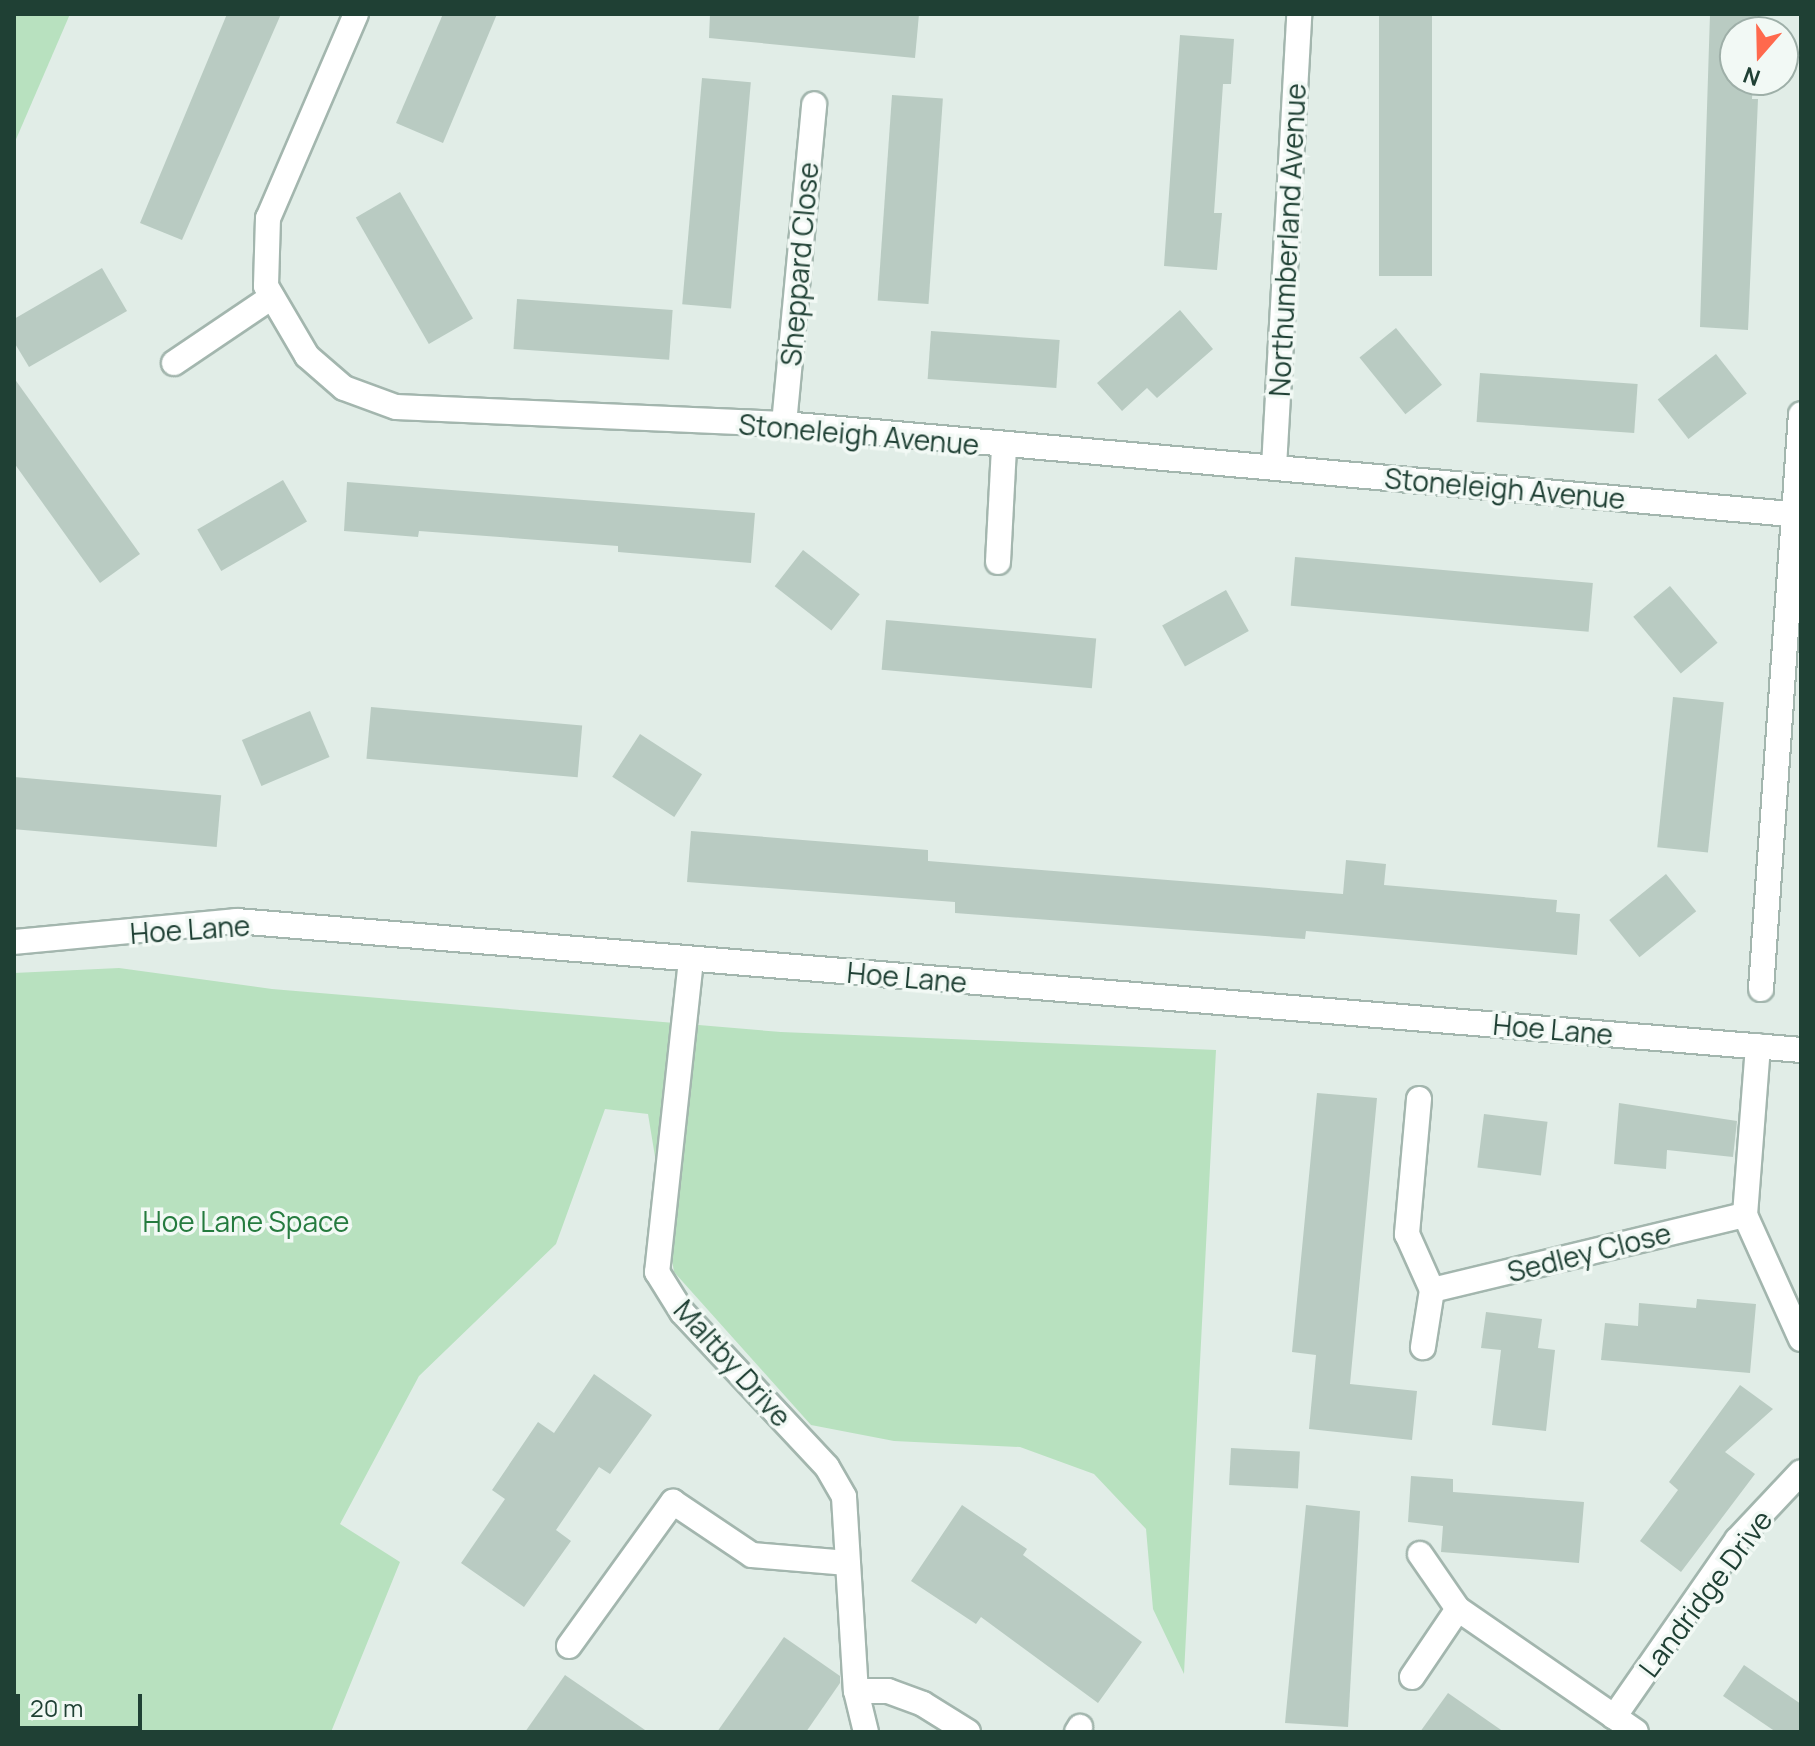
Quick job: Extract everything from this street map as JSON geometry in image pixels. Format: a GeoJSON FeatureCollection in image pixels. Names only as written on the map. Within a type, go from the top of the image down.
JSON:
{"type":"FeatureCollection","features":[{"type":"Feature","properties":{"kind":"street","name":"Stoneleigh Avenue"},"geometry":{"type":"LineString","coordinates":[[356,14],[268,218],[266,286],[307,356],[344,388],[396,407],[784,424],[1004,447],[1274,467],[1798,515]]}},
{"type":"Feature","properties":{"kind":"street","name":"Northumberland Avenue"},"geometry":{"type":"LineString","coordinates":[[1274,467],[1299,14]]}},
{"type":"Feature","properties":{"kind":"street","name":"Sheppard Close"},"geometry":{"type":"LineString","coordinates":[[784,424],[814,104]]}},
{"type":"Feature","properties":{"kind":"street"},"geometry":{"type":"LineString","coordinates":[[174,363],[272,297]]}},
{"type":"Feature","properties":{"kind":"street"},"geometry":{"type":"LineString","coordinates":[[1761,989],[1798,515],[1801,414]]}},
{"type":"Feature","properties":{"kind":"street"},"geometry":{"type":"LineString","coordinates":[[998,562],[1004,447]]}},
{"type":"Feature","properties":{"kind":"street","name":"Hoe Lane"},"geometry":{"type":"LineString","coordinates":[[14,942],[236,921],[1801,1050]]}},
{"type":"Feature","properties":{"kind":"street","name":"Maltby Drive"},"geometry":{"type":"LineString","coordinates":[[691,960],[657,1272],[682,1312],[827,1467],[844,1497],[856,1691],[866,1732]]}},
{"type":"Feature","properties":{"kind":"street"},"geometry":{"type":"LineString","coordinates":[[1758,1046],[1745,1215],[1801,1339]]}},
{"type":"Feature","properties":{"kind":"street"},"geometry":{"type":"LineString","coordinates":[[1419,1099],[1407,1234],[1432,1290],[1423,1347]]}},
{"type":"Feature","properties":{"kind":"street","name":"Sedley Close"},"geometry":{"type":"LineString","coordinates":[[1432,1290],[1745,1215]]}},
{"type":"Feature","properties":{"kind":"street","name":"Landridge Drive"},"geometry":{"type":"LineString","coordinates":[[1614,1717],[1737,1540],[1801,1472]]}},
{"type":"Feature","properties":{"kind":"street"},"geometry":{"type":"LineString","coordinates":[[569,1646],[673,1502],[752,1555],[848,1563]]}},
{"type":"Feature","properties":{"kind":"street"},"geometry":{"type":"LineString","coordinates":[[1420,1554],[1458,1609],[1636,1732]]}},
{"type":"Feature","properties":{"kind":"street"},"geometry":{"type":"LineString","coordinates":[[1412,1677],[1458,1609]]}},
{"type":"Feature","properties":{"kind":"street"},"geometry":{"type":"LineString","coordinates":[[856,1691],[888,1691],[923,1704],[968,1732]]}},
{"type":"Feature","properties":{"kind":"green space"},"geometry":{"type":"Polygon","coordinates":[[[14,14],[70,14],[14,144],[14,14]]]}},
{"type":"Feature","properties":{"kind":"green space","name":"Hoe Lane Space"},"geometry":{"type":"Polygon","coordinates":[[[119,968],[272,989],[781,1032],[1216,1050],[1184,1674],[1153,1609],[1146,1529],[1094,1474],[1020,1447],[894,1441],[811,1425],[674,1272],[648,1114],[605,1109],[556,1244],[419,1376],[340,1524],[400,1562],[331,1732],[14,1732],[14,973],[119,968]]]}},
{"type":"Feature","properties":{"kind":"building"},"geometry":{"type":"Polygon","coordinates":[[[227,14],[281,14],[182,240],[140,223],[227,14]]]}},
{"type":"Feature","properties":{"kind":"building"},"geometry":{"type":"Polygon","coordinates":[[[443,14],[497,14],[443,143],[396,123],[443,14]]]}},
{"type":"Feature","properties":{"kind":"building"},"geometry":{"type":"Polygon","coordinates":[[[710,14],[919,14],[915,58],[709,38],[710,14]]]}},
{"type":"Feature","properties":{"kind":"building"},"geometry":{"type":"Polygon","coordinates":[[[1379,14],[1432,14],[1432,276],[1379,276],[1379,14]]]}},
{"type":"Feature","properties":{"kind":"building"},"geometry":{"type":"Polygon","coordinates":[[[1710,14],[1756,14],[1719,16],[1719,96],[1752,96],[1752,99],[1758,99],[1748,330],[1700,327],[1710,14]]]}},
{"type":"Feature","properties":{"kind":"building"},"geometry":{"type":"Polygon","coordinates":[[[1180,35],[1234,39],[1231,84],[1223,84],[1214,213],[1222,213],[1217,270],[1164,266],[1180,35]]]}},
{"type":"Feature","properties":{"kind":"building"},"geometry":{"type":"Polygon","coordinates":[[[702,78],[751,82],[731,308],[682,304],[702,78]]]}},
{"type":"Feature","properties":{"kind":"building"},"geometry":{"type":"Polygon","coordinates":[[[892,95],[943,99],[929,304],[878,300],[892,95]]]}},
{"type":"Feature","properties":{"kind":"building"},"geometry":{"type":"Polygon","coordinates":[[[400,192],[473,318],[429,344],[356,218],[400,192]]]}},
{"type":"Feature","properties":{"kind":"building"},"geometry":{"type":"Polygon","coordinates":[[[102,268],[127,311],[29,367],[14,342],[14,319],[102,268]]]}},
{"type":"Feature","properties":{"kind":"building"},"geometry":{"type":"Polygon","coordinates":[[[517,299],[673,310],[669,360],[514,349],[517,299]]]}},
{"type":"Feature","properties":{"kind":"building"},"geometry":{"type":"Polygon","coordinates":[[[1180,310],[1213,349],[1157,398],[1147,388],[1122,411],[1097,383],[1180,310]]]}},
{"type":"Feature","properties":{"kind":"building"},"geometry":{"type":"Polygon","coordinates":[[[1396,328],[1442,385],[1405,414],[1359,358],[1396,328]]]}},
{"type":"Feature","properties":{"kind":"building"},"geometry":{"type":"Polygon","coordinates":[[[931,331],[1060,340],[1056,388],[928,379],[931,331]]]}},
{"type":"Feature","properties":{"kind":"building"},"geometry":{"type":"Polygon","coordinates":[[[1716,354],[1747,393],[1688,439],[1658,400],[1716,354]]]}},
{"type":"Feature","properties":{"kind":"building"},"geometry":{"type":"Polygon","coordinates":[[[1480,373],[1638,384],[1634,433],[1477,422],[1480,373]]]}},
{"type":"Feature","properties":{"kind":"building"},"geometry":{"type":"Polygon","coordinates":[[[14,378],[140,554],[100,583],[14,463],[14,378]]]}},
{"type":"Feature","properties":{"kind":"building"},"geometry":{"type":"Polygon","coordinates":[[[283,480],[307,522],[221,571],[197,530],[283,480]]]}},
{"type":"Feature","properties":{"kind":"building"},"geometry":{"type":"Polygon","coordinates":[[[347,482],[755,513],[751,563],[618,552],[618,546],[419,531],[418,537],[344,531],[347,482]]]}},
{"type":"Feature","properties":{"kind":"building"},"geometry":{"type":"Polygon","coordinates":[[[803,550],[860,594],[831,631],[775,586],[803,550]]]}},
{"type":"Feature","properties":{"kind":"building"},"geometry":{"type":"Polygon","coordinates":[[[1295,557],[1593,583],[1589,632],[1291,606],[1295,557]]]}},
{"type":"Feature","properties":{"kind":"building"},"geometry":{"type":"Polygon","coordinates":[[[1670,586],[1718,643],[1681,674],[1633,617],[1670,586]]]}},
{"type":"Feature","properties":{"kind":"building"},"geometry":{"type":"Polygon","coordinates":[[[1226,590],[1249,631],[1185,666],[1162,625],[1226,590]]]}},
{"type":"Feature","properties":{"kind":"building"},"geometry":{"type":"Polygon","coordinates":[[[886,620],[1096,638],[1092,688],[882,670],[886,620]]]}},
{"type":"Feature","properties":{"kind":"building"},"geometry":{"type":"Polygon","coordinates":[[[1673,697],[1724,702],[1708,853],[1657,847],[1673,697]]]}},
{"type":"Feature","properties":{"kind":"building"},"geometry":{"type":"Polygon","coordinates":[[[371,707],[582,725],[578,777],[366,759],[371,707]]]}},
{"type":"Feature","properties":{"kind":"building"},"geometry":{"type":"Polygon","coordinates":[[[310,711],[330,757],[261,786],[242,740],[310,711]]]}},
{"type":"Feature","properties":{"kind":"building"},"geometry":{"type":"Polygon","coordinates":[[[640,734],[702,774],[674,817],[612,777],[640,734]]]}},
{"type":"Feature","properties":{"kind":"building"},"geometry":{"type":"Polygon","coordinates":[[[14,777],[221,795],[217,847],[14,829],[14,777]]]}},
{"type":"Feature","properties":{"kind":"building"},"geometry":{"type":"Polygon","coordinates":[[[691,831],[928,850],[928,861],[1343,894],[1346,860],[1386,864],[1384,885],[1557,900],[1556,912],[1580,914],[1577,955],[1306,931],[1305,939],[955,913],[955,902],[687,882],[691,831]]]}},
{"type":"Feature","properties":{"kind":"building"},"geometry":{"type":"Polygon","coordinates":[[[1666,874],[1696,911],[1639,957],[1609,920],[1666,874]]]}},
{"type":"Feature","properties":{"kind":"building"},"geometry":{"type":"Polygon","coordinates":[[[1317,1093],[1377,1098],[1350,1384],[1417,1391],[1412,1440],[1309,1429],[1316,1355],[1292,1352],[1317,1093]]]}},
{"type":"Feature","properties":{"kind":"building"},"geometry":{"type":"Polygon","coordinates":[[[1619,1103],[1737,1121],[1733,1157],[1667,1150],[1666,1169],[1614,1164],[1619,1103]]]}},
{"type":"Feature","properties":{"kind":"building"},"geometry":{"type":"Polygon","coordinates":[[[1484,1114],[1548,1122],[1541,1175],[1477,1168],[1484,1114]]]}},
{"type":"Feature","properties":{"kind":"building"},"geometry":{"type":"Polygon","coordinates":[[[1697,1299],[1756,1304],[1750,1373],[1601,1360],[1605,1323],[1638,1326],[1639,1303],[1696,1308],[1697,1299]]]}},
{"type":"Feature","properties":{"kind":"building"},"geometry":{"type":"Polygon","coordinates":[[[1486,1312],[1542,1319],[1538,1348],[1555,1350],[1546,1431],[1492,1425],[1501,1350],[1481,1348],[1486,1312]]]}},
{"type":"Feature","properties":{"kind":"building"},"geometry":{"type":"Polygon","coordinates":[[[594,1374],[652,1415],[610,1474],[599,1467],[556,1530],[571,1541],[524,1607],[461,1563],[505,1499],[492,1490],[538,1422],[554,1433],[594,1374]]]}},
{"type":"Feature","properties":{"kind":"building"},"geometry":{"type":"Polygon","coordinates":[[[1740,1385],[1773,1409],[1725,1452],[1755,1474],[1681,1572],[1640,1541],[1678,1490],[1669,1482],[1740,1385]]]}},
{"type":"Feature","properties":{"kind":"building"},"geometry":{"type":"Polygon","coordinates":[[[1231,1448],[1300,1452],[1298,1489],[1229,1485],[1231,1448]]]}},
{"type":"Feature","properties":{"kind":"building"},"geometry":{"type":"Polygon","coordinates":[[[1411,1476],[1453,1479],[1453,1492],[1584,1502],[1579,1563],[1441,1552],[1443,1526],[1408,1522],[1411,1476]]]}},
{"type":"Feature","properties":{"kind":"building"},"geometry":{"type":"Polygon","coordinates":[[[962,1505],[1027,1549],[1023,1555],[1142,1642],[1098,1703],[981,1617],[976,1624],[911,1581],[962,1505]]]}},
{"type":"Feature","properties":{"kind":"building"},"geometry":{"type":"Polygon","coordinates":[[[1306,1505],[1360,1511],[1348,1727],[1285,1723],[1306,1505]]]}},
{"type":"Feature","properties":{"kind":"building"},"geometry":{"type":"Polygon","coordinates":[[[784,1637],[840,1676],[840,1683],[806,1732],[717,1732],[784,1637]]]}},
{"type":"Feature","properties":{"kind":"building"},"geometry":{"type":"Polygon","coordinates":[[[1744,1665],[1801,1704],[1801,1732],[1776,1732],[1723,1696],[1744,1665]]]}},
{"type":"Feature","properties":{"kind":"building"},"geometry":{"type":"Polygon","coordinates":[[[565,1675],[648,1732],[525,1732],[565,1675]]]}},
{"type":"Feature","properties":{"kind":"building"},"geometry":{"type":"Polygon","coordinates":[[[1448,1693],[1504,1732],[1420,1732],[1448,1693]]]}}]}
